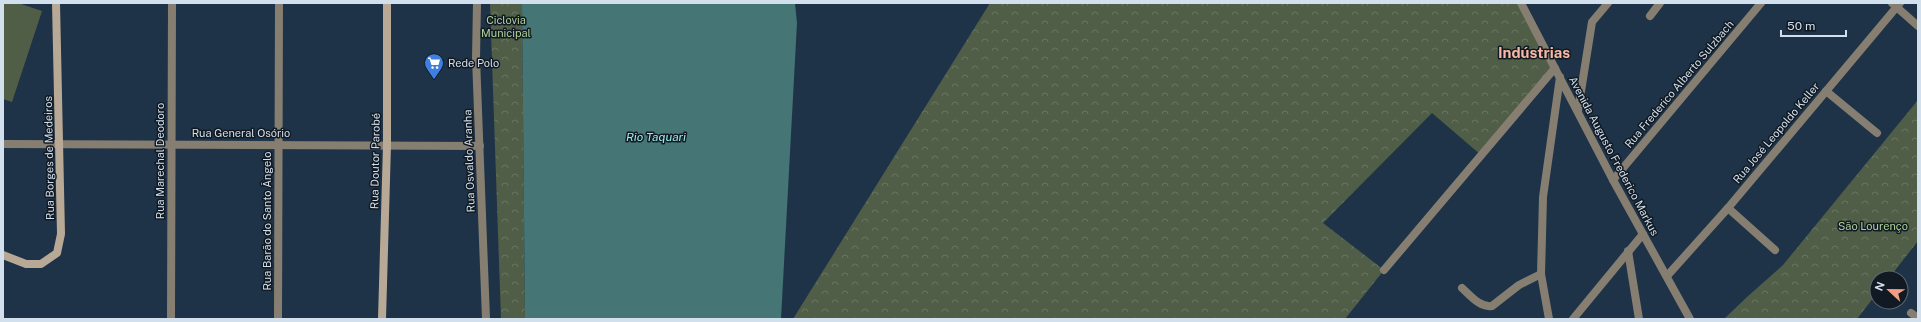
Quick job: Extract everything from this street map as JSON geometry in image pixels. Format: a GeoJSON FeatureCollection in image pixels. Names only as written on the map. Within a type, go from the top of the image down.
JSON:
{"type":"FeatureCollection","features":[{"type":"Feature","properties":{"kind":"main road","name":"Rua Borges de Medeiros"},"geometry":{"type":"LineString","coordinates":[[3,255],[26,264],[41,264],[57,253],[61,234],[56,3]]}},
{"type":"Feature","properties":{"kind":"main road","name":"Rua Doutor Parobé"},"geometry":{"type":"LineString","coordinates":[[382,319],[387,145],[388,3]]}},
{"type":"Feature","properties":{"kind":"street","name":"Rua Marechal Deodoro"},"geometry":{"type":"LineString","coordinates":[[171,319],[172,3]]}},
{"type":"Feature","properties":{"kind":"street","name":"Rua Barão do Santo Ângelo"},"geometry":{"type":"LineString","coordinates":[[278,319],[279,3]]}},
{"type":"Feature","properties":{"kind":"street","name":"Rua Osvaldo Aranha"},"geometry":{"type":"LineString","coordinates":[[477,3],[476,58],[486,319]]}},
{"type":"Feature","properties":{"kind":"street","name":"Avenida Augusto Frederico Markus"},"geometry":{"type":"LineString","coordinates":[[1521,3],[1578,110],[1613,180],[1690,319]]}},
{"type":"Feature","properties":{"kind":"street"},"geometry":{"type":"LineString","coordinates":[[1578,110],[1592,22],[1608,3]]}},
{"type":"Feature","properties":{"kind":"street"},"geometry":{"type":"LineString","coordinates":[[1650,16],[1660,3]]}},
{"type":"Feature","properties":{"kind":"street","name":"Rua Frederico Alberto Sulzbach"},"geometry":{"type":"LineString","coordinates":[[1613,180],[1761,3]]}},
{"type":"Feature","properties":{"kind":"street"},"geometry":{"type":"LineString","coordinates":[[1896,4],[1918,26]]}},
{"type":"Feature","properties":{"kind":"street","name":"Rua José Leopoldo Keller"},"geometry":{"type":"LineString","coordinates":[[1667,276],[1728,208],[1826,91],[1896,4]]}},
{"type":"Feature","properties":{"kind":"street"},"geometry":{"type":"LineString","coordinates":[[1384,270],[1555,68]]}},
{"type":"Feature","properties":{"kind":"street"},"geometry":{"type":"LineString","coordinates":[[1549,319],[1541,274],[1543,197],[1560,77]]}},
{"type":"Feature","properties":{"kind":"street"},"geometry":{"type":"LineString","coordinates":[[1826,91],[1877,133]]}},
{"type":"Feature","properties":{"kind":"street","name":"Rua General Osório"},"geometry":{"type":"LineString","coordinates":[[3,144],[480,146]]}},
{"type":"Feature","properties":{"kind":"street"},"geometry":{"type":"LineString","coordinates":[[1728,208],[1775,250]]}},
{"type":"Feature","properties":{"kind":"street"},"geometry":{"type":"LineString","coordinates":[[1573,319],[1643,234]]}},
{"type":"Feature","properties":{"kind":"street"},"geometry":{"type":"LineString","coordinates":[[1628,252],[1639,319]]}},
{"type":"Feature","properties":{"kind":"street"},"geometry":{"type":"LineString","coordinates":[[1462,288],[1483,306],[1487,307],[1492,306],[1520,285],[1541,274]]}},
{"type":"Feature","properties":{"kind":"green space"},"geometry":{"type":"Polygon","coordinates":[[[3,3],[18,3],[42,11],[12,102],[3,99],[3,3]]]}},
{"type":"Feature","properties":{"kind":"green space","name":"Ciclovia Municipal"},"geometry":{"type":"Polygon","coordinates":[[[490,3],[522,3],[525,319],[501,319],[490,3]]]}},
{"type":"Feature","properties":{"kind":"green space"},"geometry":{"type":"Polygon","coordinates":[[[990,3],[1521,3],[1555,68],[1481,155],[1432,113],[1323,223],[1384,270],[1345,319],[793,319],[990,3]]]}},
{"type":"Feature","properties":{"kind":"green space","name":"São Lourenço"},"geometry":{"type":"Polygon","coordinates":[[[1918,100],[1918,241],[1895,270],[1869,270],[1869,303],[1857,319],[1724,319],[1783,265],[1918,100]]]}},
{"type":"Feature","properties":{"kind":"water","name":"Rio Taquari"},"geometry":{"type":"Polygon","coordinates":[[[522,3],[795,3],[797,23],[781,319],[525,319],[522,3]]]}},
{"type":"Feature","properties":{"kind":"place","name":"Rede Polo"},"geometry":{"type":"Point","coordinates":[434,80]}},
{"type":"Feature","properties":{"kind":"district","name":"Indústrias"},"geometry":{"type":"Point","coordinates":[1534,53]}}]}
